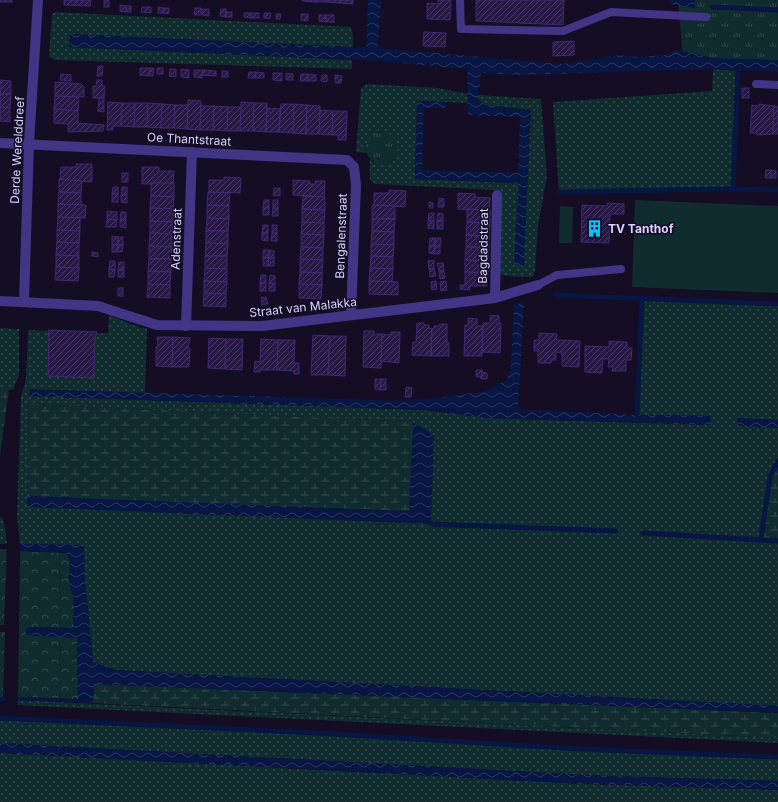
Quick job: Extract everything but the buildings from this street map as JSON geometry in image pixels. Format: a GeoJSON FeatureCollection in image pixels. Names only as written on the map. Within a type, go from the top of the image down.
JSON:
{"type":"FeatureCollection","features":[{"type":"Feature","properties":{"kind":"street","name":"Derde Werelddreef"},"geometry":{"type":"LineString","coordinates":[[24,302],[29,144],[38,0]]}},
{"type":"Feature","properties":{"kind":"street","name":"Oe Thantstraat"},"geometry":{"type":"LineString","coordinates":[[0,142],[347,160]]}},
{"type":"Feature","properties":{"kind":"street","name":"Adenstraat"},"geometry":{"type":"LineString","coordinates":[[186,326],[192,152]]}},
{"type":"Feature","properties":{"kind":"street","name":"Bengalenstraat"},"geometry":{"type":"LineString","coordinates":[[347,160],[354,167],[356,185],[351,315]]}},
{"type":"Feature","properties":{"kind":"street","name":"Bagdadstraat"},"geometry":{"type":"LineString","coordinates":[[495,298],[497,195]]}},
{"type":"Feature","properties":{"kind":"street","name":"Straat van Malakka"},"geometry":{"type":"LineString","coordinates":[[0,301],[98,306],[157,325],[262,326],[495,298],[538,285]]}},
{"type":"Feature","properties":{"kind":"lane"},"geometry":{"type":"LineString","coordinates":[[460,0],[461,29],[563,31],[612,12],[706,17]]}},
{"type":"Feature","properties":{"kind":"lane"},"geometry":{"type":"LineString","coordinates":[[756,84],[778,85]]}},
{"type":"Feature","properties":{"kind":"lane"},"geometry":{"type":"LineString","coordinates":[[538,285],[557,275],[621,269]]}},
{"type":"Feature","properties":{"kind":"green space"},"geometry":{"type":"Polygon","coordinates":[[[678,0],[778,0],[778,67],[683,59],[678,0]]]}},
{"type":"Feature","properties":{"kind":"green space"},"geometry":{"type":"Polygon","coordinates":[[[55,12],[351,27],[353,47],[70,34],[69,47],[352,60],[352,69],[54,60],[49,56],[52,14],[55,12]]]}},
{"type":"Feature","properties":{"kind":"green space"},"geometry":{"type":"Polygon","coordinates":[[[713,69],[738,71],[733,189],[559,192],[553,102],[712,91],[713,69]]]}},
{"type":"Feature","properties":{"kind":"green space"},"geometry":{"type":"Polygon","coordinates":[[[367,84],[438,88],[468,94],[468,103],[417,101],[415,179],[519,183],[514,264],[531,110],[485,105],[478,99],[478,95],[541,99],[547,177],[538,225],[535,270],[533,277],[500,275],[497,190],[374,184],[370,180],[370,160],[373,162],[393,160],[398,151],[365,148],[366,153],[356,152],[361,88],[367,84]]]}},
{"type":"Feature","properties":{"kind":"green space"},"geometry":{"type":"Polygon","coordinates":[[[379,132],[385,132],[394,136],[398,148],[394,160],[385,164],[379,164],[370,160],[366,151],[366,145],[370,136],[379,132]]]}},
{"type":"Feature","properties":{"kind":"green space"},"geometry":{"type":"Polygon","coordinates":[[[635,200],[778,206],[778,293],[632,287],[635,200]]]}},
{"type":"Feature","properties":{"kind":"green space"},"geometry":{"type":"Polygon","coordinates":[[[560,206],[573,207],[572,243],[559,243],[560,206]]]}},
{"type":"Feature","properties":{"kind":"green space"},"geometry":{"type":"Polygon","coordinates":[[[642,298],[778,304],[778,420],[738,418],[737,425],[778,428],[778,461],[770,477],[762,539],[778,540],[778,706],[115,670],[93,662],[85,578],[84,547],[76,545],[20,544],[17,515],[21,396],[26,379],[28,330],[48,331],[48,376],[93,378],[95,338],[97,333],[108,333],[109,315],[141,328],[147,328],[145,393],[29,396],[425,410],[488,418],[710,425],[710,416],[637,415],[642,298]],[[29,404],[27,507],[413,422],[29,404]]]}},
{"type":"Feature","properties":{"kind":"green space"},"geometry":{"type":"Polygon","coordinates":[[[0,328],[19,329],[19,375],[13,390],[0,389],[0,328]]]}},
{"type":"Feature","properties":{"kind":"green space"},"geometry":{"type":"Polygon","coordinates":[[[0,389],[9,389],[0,456],[0,389]]]}},
{"type":"Feature","properties":{"kind":"green space"},"geometry":{"type":"Polygon","coordinates":[[[29,404],[413,422],[409,511],[27,496],[29,404]]]}},
{"type":"Feature","properties":{"kind":"green space"},"geometry":{"type":"Polygon","coordinates":[[[778,461],[778,540],[761,539],[770,477],[778,461]]]}},
{"type":"Feature","properties":{"kind":"green space"},"geometry":{"type":"Polygon","coordinates":[[[0,517],[4,522],[7,544],[0,544],[0,517]]]}},
{"type":"Feature","properties":{"kind":"green space"},"geometry":{"type":"Polygon","coordinates":[[[0,549],[7,549],[4,625],[0,625],[0,549]]]}},
{"type":"Feature","properties":{"kind":"green space"},"geometry":{"type":"Polygon","coordinates":[[[20,551],[66,553],[70,560],[69,580],[74,604],[73,628],[27,627],[26,635],[77,638],[78,699],[18,697],[20,551]]]}},
{"type":"Feature","properties":{"kind":"green space"},"geometry":{"type":"Polygon","coordinates":[[[0,632],[5,632],[3,699],[0,699],[0,632]]]}},
{"type":"Feature","properties":{"kind":"green space"},"geometry":{"type":"Polygon","coordinates":[[[94,684],[778,713],[778,738],[93,703],[94,684]]]}},
{"type":"Feature","properties":{"kind":"green space"},"geometry":{"type":"Polygon","coordinates":[[[18,700],[778,738],[778,743],[17,705],[18,700]]]}},
{"type":"Feature","properties":{"kind":"green space"},"geometry":{"type":"Polygon","coordinates":[[[0,718],[318,733],[581,749],[778,757],[778,781],[606,776],[0,743],[0,718]]]}},
{"type":"Feature","properties":{"kind":"green space"},"geometry":{"type":"Polygon","coordinates":[[[0,753],[585,784],[778,790],[778,802],[0,802],[0,753]]]}},
{"type":"Feature","properties":{"kind":"water"},"geometry":{"type":"Polygon","coordinates":[[[368,0],[381,0],[378,48],[562,64],[620,55],[638,57],[665,55],[676,50],[713,58],[778,60],[778,72],[713,69],[520,75],[481,73],[478,99],[485,105],[531,110],[524,266],[514,264],[519,183],[415,179],[417,101],[445,102],[445,108],[424,108],[422,170],[518,173],[520,117],[468,115],[467,69],[366,60],[69,47],[70,34],[366,48],[368,0]]]}},
{"type":"Feature","properties":{"kind":"water"},"geometry":{"type":"Polygon","coordinates":[[[670,0],[695,0],[695,8],[671,4],[670,0]]]}},
{"type":"Feature","properties":{"kind":"water"},"geometry":{"type":"Polygon","coordinates":[[[524,303],[518,409],[637,415],[711,416],[710,425],[488,418],[425,410],[29,396],[29,389],[405,401],[486,391],[507,380],[511,365],[514,304],[524,303]]]}},
{"type":"Feature","properties":{"kind":"water"},"geometry":{"type":"Polygon","coordinates":[[[737,418],[778,420],[778,428],[737,425],[737,418]]]}},
{"type":"Feature","properties":{"kind":"water"},"geometry":{"type":"Polygon","coordinates":[[[413,422],[434,435],[431,524],[27,507],[27,496],[409,511],[413,422]]]}},
{"type":"Feature","properties":{"kind":"water"},"geometry":{"type":"Polygon","coordinates":[[[20,544],[76,545],[84,547],[85,578],[93,662],[115,670],[778,706],[778,713],[94,684],[93,703],[18,700],[18,697],[78,699],[77,638],[26,635],[27,627],[73,628],[74,604],[69,580],[70,560],[66,553],[20,551],[20,544]]]}},
{"type":"Feature","properties":{"kind":"water"},"geometry":{"type":"Polygon","coordinates":[[[0,743],[606,776],[778,781],[778,790],[585,784],[0,753],[0,743]]]}},
{"type":"Feature","properties":{"kind":"waterway"},"geometry":{"type":"LineString","coordinates":[[713,7],[778,10]]}},
{"type":"Feature","properties":{"kind":"waterway"},"geometry":{"type":"LineString","coordinates":[[738,71],[733,189],[778,190]]}},
{"type":"Feature","properties":{"kind":"waterway"},"geometry":{"type":"LineString","coordinates":[[559,192],[733,189]]}},
{"type":"Feature","properties":{"kind":"waterway"},"geometry":{"type":"LineString","coordinates":[[555,295],[778,304]]}},
{"type":"Feature","properties":{"kind":"waterway"},"geometry":{"type":"LineString","coordinates":[[637,415],[642,298]]}},
{"type":"Feature","properties":{"kind":"waterway"},"geometry":{"type":"LineString","coordinates":[[761,539],[770,477],[778,461]]}},
{"type":"Feature","properties":{"kind":"waterway"},"geometry":{"type":"LineString","coordinates":[[431,524],[616,531]]}},
{"type":"Feature","properties":{"kind":"waterway"},"geometry":{"type":"LineString","coordinates":[[643,533],[778,541]]}},
{"type":"Feature","properties":{"kind":"waterway"},"geometry":{"type":"LineString","coordinates":[[0,718],[318,733],[581,749],[778,757]]}},
{"type":"Feature","properties":{"kind":"place","name":"TV Tanthof"},"geometry":{"type":"Point","coordinates":[595,228]}}]}
